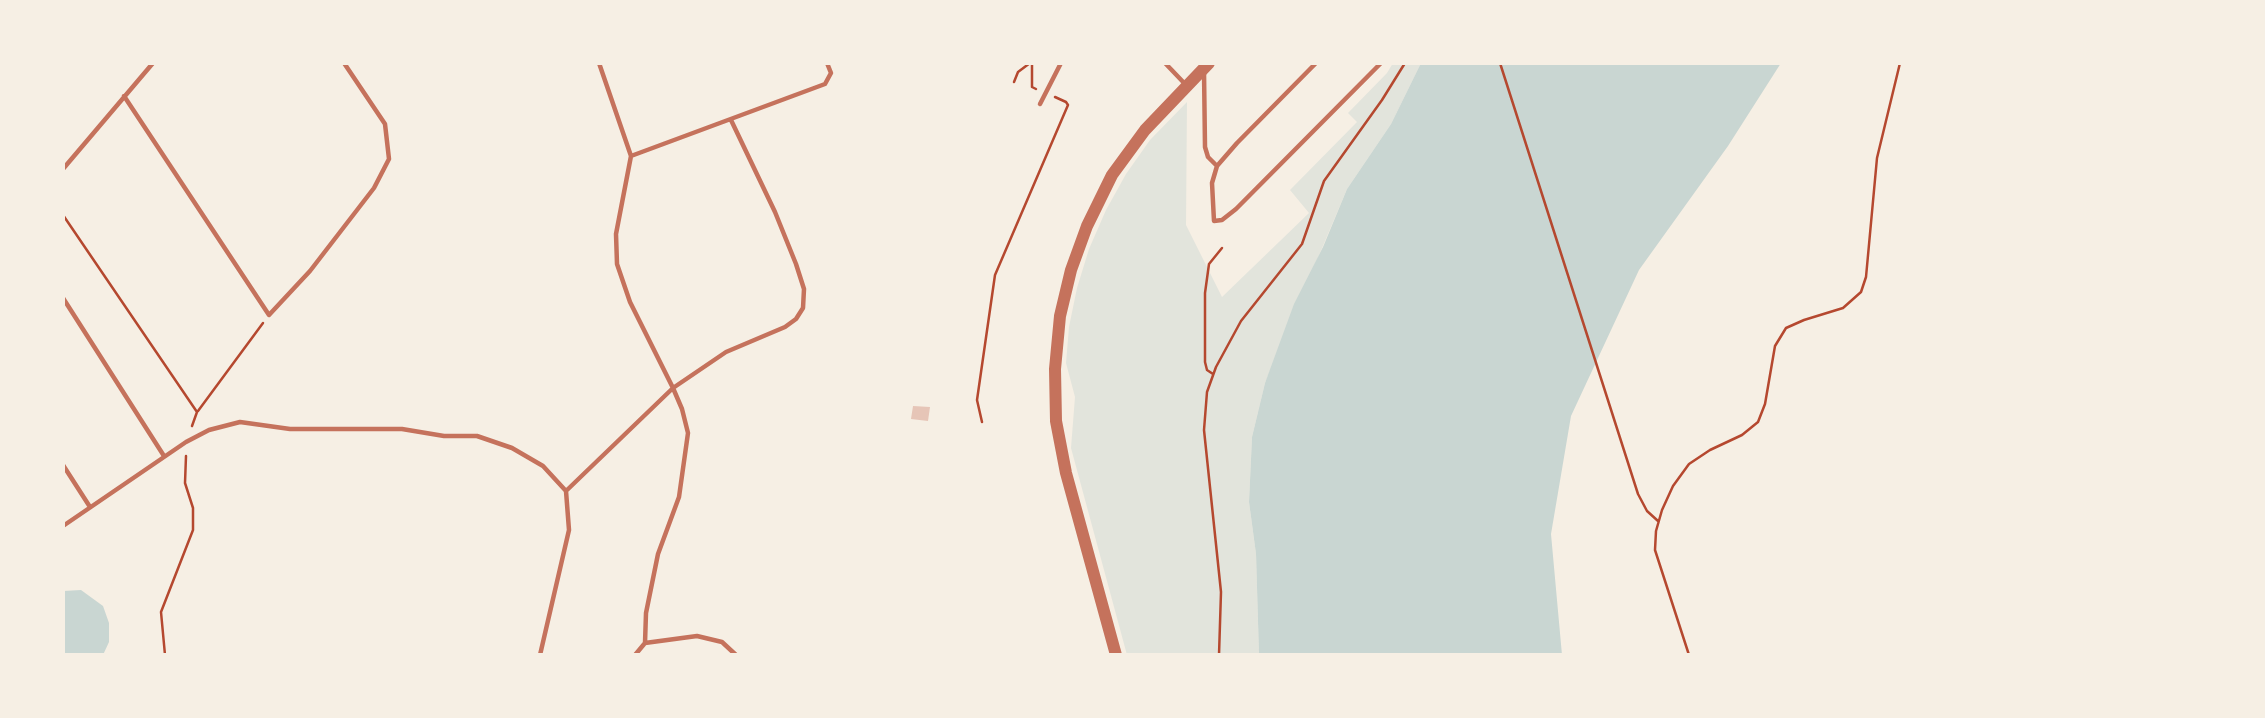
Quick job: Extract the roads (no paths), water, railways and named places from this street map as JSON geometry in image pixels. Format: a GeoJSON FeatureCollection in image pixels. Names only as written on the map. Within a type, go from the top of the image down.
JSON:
{"type":"FeatureCollection","features":[{"type":"Feature","properties":{"kind":"street"},"geometry":{"type":"LineString","coordinates":[[1116,655],[1066,473],[1056,421],[1055,369],[1060,316],[1071,270],[1087,226],[1112,175],[1145,130],[1207,63]]}},
{"type":"Feature","properties":{"kind":"lane"},"geometry":{"type":"LineString","coordinates":[[63,169],[153,63]]}},
{"type":"Feature","properties":{"kind":"lane"},"geometry":{"type":"LineString","coordinates":[[124,96],[269,315],[310,271],[374,188],[389,159],[385,124],[344,63]]}},
{"type":"Feature","properties":{"kind":"lane"},"geometry":{"type":"LineString","coordinates":[[600,63],[631,156],[616,234],[617,264],[630,302],[682,409],[688,433],[679,497],[658,554],[646,613],[645,643],[635,655]]}},
{"type":"Feature","properties":{"kind":"lane"},"geometry":{"type":"LineString","coordinates":[[631,156],[825,84],[831,73],[827,63]]}},
{"type":"Feature","properties":{"kind":"lane"},"geometry":{"type":"LineString","coordinates":[[1040,104],[1061,63]]}},
{"type":"Feature","properties":{"kind":"lane"},"geometry":{"type":"LineString","coordinates":[[1165,63],[1186,85]]}},
{"type":"Feature","properties":{"kind":"lane"},"geometry":{"type":"LineString","coordinates":[[1207,63],[1204,122],[1206,153],[1217,166]]}},
{"type":"Feature","properties":{"kind":"lane"},"geometry":{"type":"LineString","coordinates":[[1317,63],[1217,166],[1212,183],[1214,221],[1222,220],[1236,209],[1381,63]]}},
{"type":"Feature","properties":{"kind":"lane"},"geometry":{"type":"LineString","coordinates":[[566,491],[673,388],[726,352],[785,327],[796,319],[803,308],[804,289],[796,264],[730,120]]}},
{"type":"Feature","properties":{"kind":"lane"},"geometry":{"type":"LineString","coordinates":[[63,298],[164,456]]}},
{"type":"Feature","properties":{"kind":"lane"},"geometry":{"type":"LineString","coordinates":[[63,526],[164,456],[209,430],[240,422],[290,429],[402,429],[444,436],[477,436],[512,449],[543,466],[566,491],[569,530],[540,655]]}},
{"type":"Feature","properties":{"kind":"lane"},"geometry":{"type":"LineString","coordinates":[[63,466],[90,507]]}},
{"type":"Feature","properties":{"kind":"lane"},"geometry":{"type":"LineString","coordinates":[[645,643],[697,636],[722,642],[736,655]]}}]}
